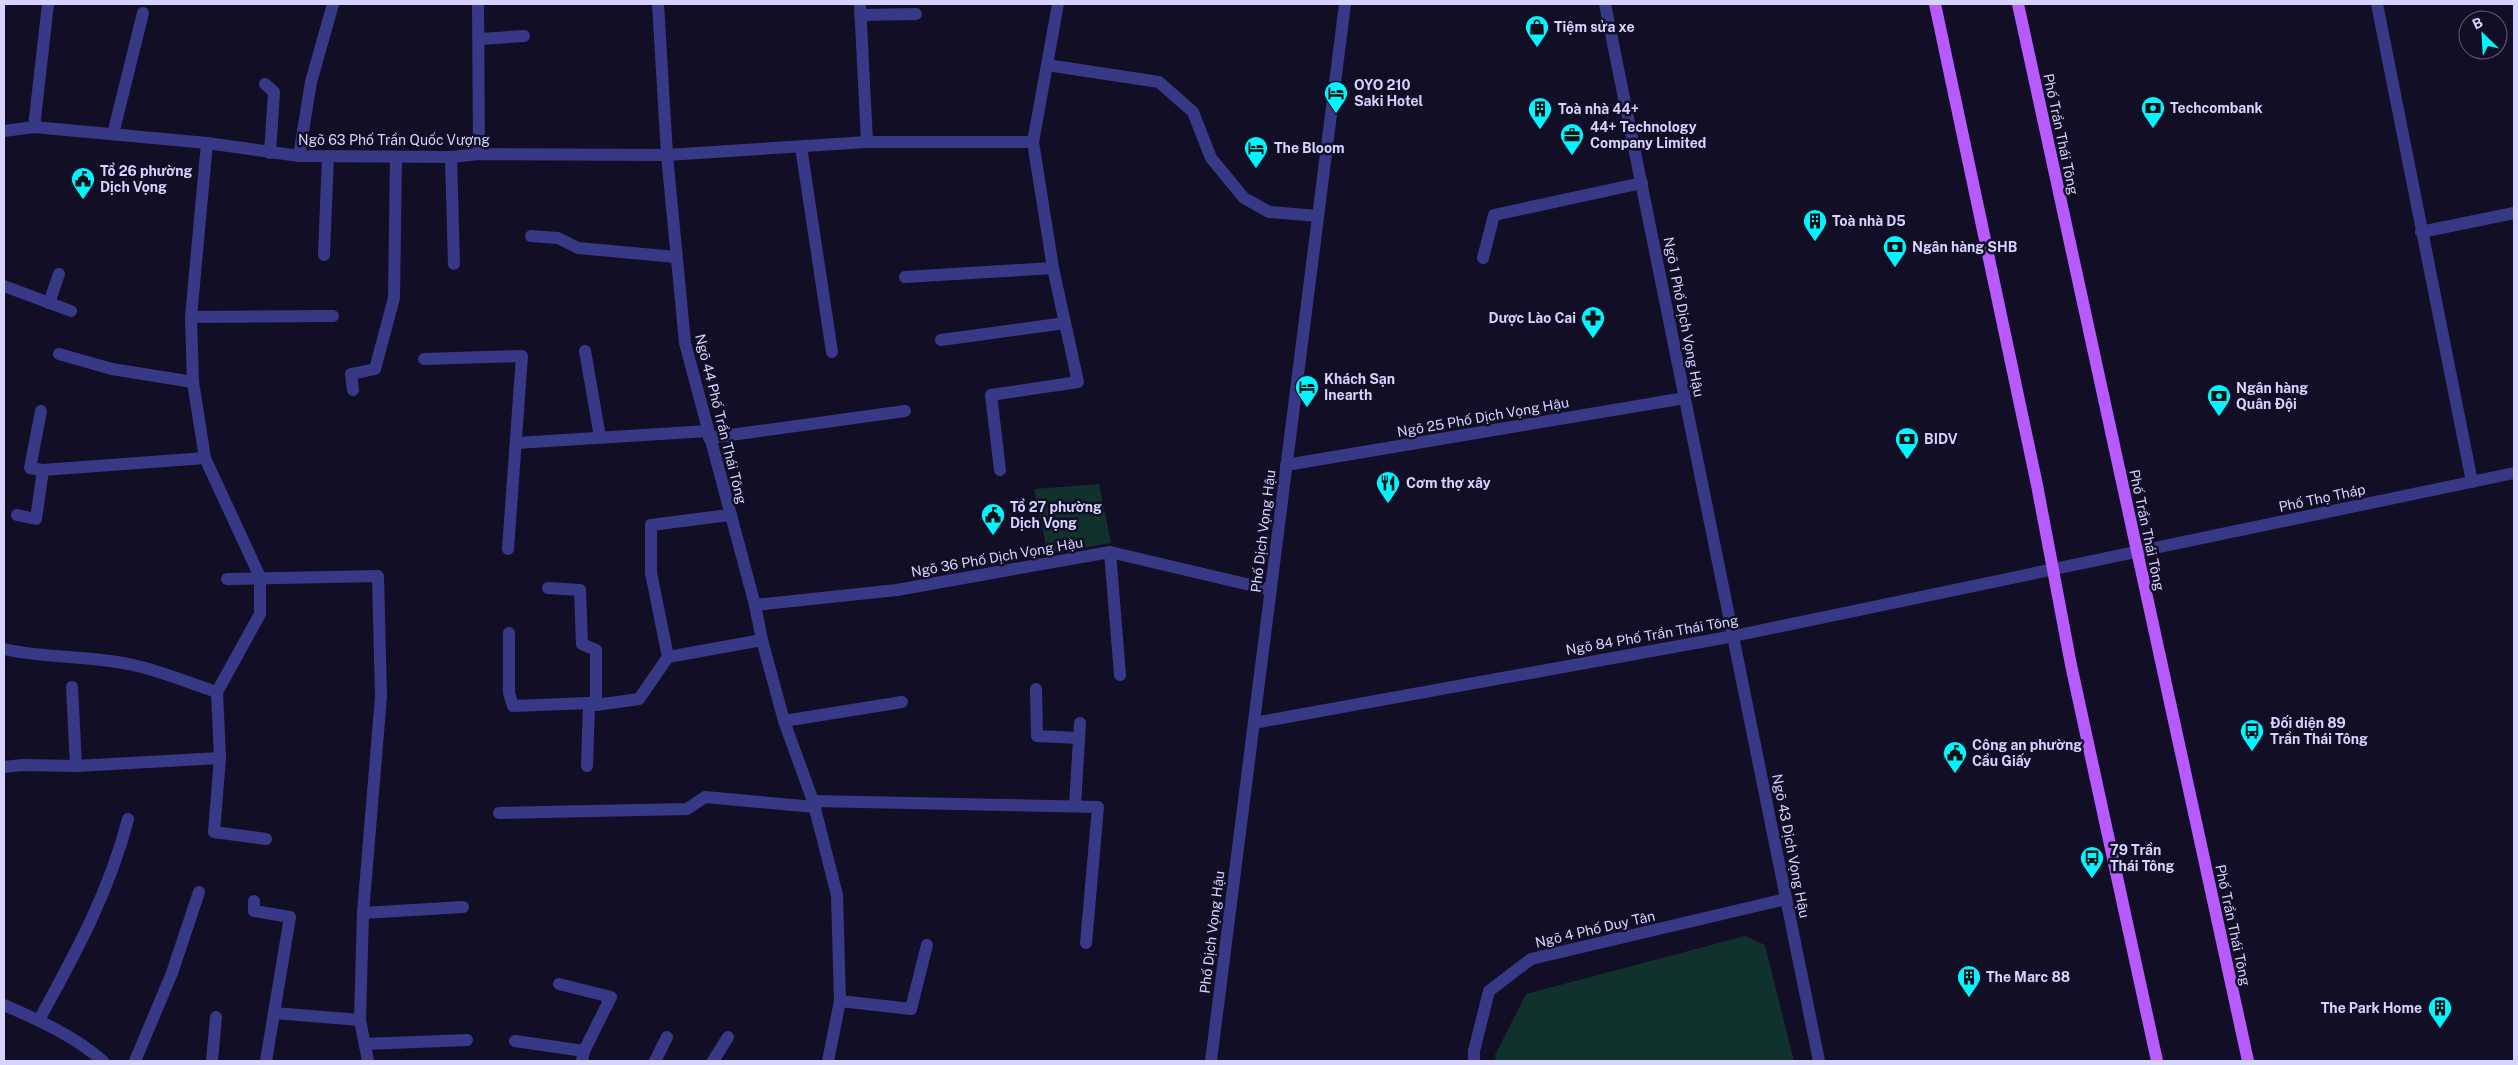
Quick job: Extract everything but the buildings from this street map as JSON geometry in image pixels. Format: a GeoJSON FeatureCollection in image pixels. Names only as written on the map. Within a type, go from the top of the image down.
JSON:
{"type":"FeatureCollection","features":[{"type":"Feature","properties":{"kind":"main road"},"geometry":{"type":"LineString","coordinates":[[1935,4],[2053,569],[2071,665],[2158,1061]]}},
{"type":"Feature","properties":{"kind":"main road","name":"Phố Trần Thái Tông"},"geometry":{"type":"LineString","coordinates":[[2018,4],[2248,1061]]}},
{"type":"Feature","properties":{"kind":"street"},"geometry":{"type":"LineString","coordinates":[[34,127],[48,4]]}},
{"type":"Feature","properties":{"kind":"street"},"geometry":{"type":"LineString","coordinates":[[299,156],[311,82],[333,4]]}},
{"type":"Feature","properties":{"kind":"street"},"geometry":{"type":"LineString","coordinates":[[478,4],[480,39],[479,154]]}},
{"type":"Feature","properties":{"kind":"street","name":"Ngõ 44 Phố Trần Thái Tông"},"geometry":{"type":"LineString","coordinates":[[658,4],[667,155],[685,343],[784,721],[814,804],[837,895],[840,1001],[828,1061]]}},
{"type":"Feature","properties":{"kind":"street"},"geometry":{"type":"LineString","coordinates":[[1000,470],[991,395],[1078,382],[1053,268],[1033,142],[1058,4]]}},
{"type":"Feature","properties":{"kind":"street","name":"Phố Dịch Vọng Hậu"},"geometry":{"type":"LineString","coordinates":[[1211,1061],[1345,4]]}},
{"type":"Feature","properties":{"kind":"street","name":"Ngõ 1 Phố Dịch Vọng Hậu"},"geometry":{"type":"LineString","coordinates":[[1605,4],[1734,636]]}},
{"type":"Feature","properties":{"kind":"street"},"geometry":{"type":"LineString","coordinates":[[2376,4],[2472,482]]}},
{"type":"Feature","properties":{"kind":"street"},"geometry":{"type":"LineString","coordinates":[[867,142],[860,9],[916,14]]}},
{"type":"Feature","properties":{"kind":"street"},"geometry":{"type":"LineString","coordinates":[[113,134],[143,12]]}},
{"type":"Feature","properties":{"kind":"street"},"geometry":{"type":"LineString","coordinates":[[480,39],[524,36]]}},
{"type":"Feature","properties":{"kind":"street"},"geometry":{"type":"LineString","coordinates":[[1047,65],[1159,82],[1193,112],[1211,158],[1244,198],[1269,212],[1318,216]]}},
{"type":"Feature","properties":{"kind":"street"},"geometry":{"type":"LineString","coordinates":[[265,84],[274,92],[270,153]]}},
{"type":"Feature","properties":{"kind":"street","name":"Ngõ 63 Phố Trần Quốc Vượng"},"geometry":{"type":"LineString","coordinates":[[4,131],[34,127],[207,143],[299,156],[396,158],[451,157],[479,154],[667,155]]}},
{"type":"Feature","properties":{"kind":"street"},"geometry":{"type":"LineString","coordinates":[[667,155],[867,142],[1033,142]]}},
{"type":"Feature","properties":{"kind":"street"},"geometry":{"type":"LineString","coordinates":[[207,143],[191,318],[193,382],[205,458],[260,577],[260,614],[217,692],[220,758],[214,832],[266,839]]}},
{"type":"Feature","properties":{"kind":"street"},"geometry":{"type":"LineString","coordinates":[[801,147],[832,352]]}},
{"type":"Feature","properties":{"kind":"street"},"geometry":{"type":"LineString","coordinates":[[324,254],[328,156]]}},
{"type":"Feature","properties":{"kind":"street"},"geometry":{"type":"LineString","coordinates":[[451,157],[454,264]]}},
{"type":"Feature","properties":{"kind":"street"},"geometry":{"type":"LineString","coordinates":[[353,390],[351,374],[375,369],[394,298],[396,158]]}},
{"type":"Feature","properties":{"kind":"street"},"geometry":{"type":"LineString","coordinates":[[1483,258],[1494,215],[1642,183]]}},
{"type":"Feature","properties":{"kind":"street"},"geometry":{"type":"LineString","coordinates":[[2421,232],[2514,214]]}},
{"type":"Feature","properties":{"kind":"street"},"geometry":{"type":"LineString","coordinates":[[531,236],[558,238],[578,248],[676,257]]}},
{"type":"Feature","properties":{"kind":"street"},"geometry":{"type":"LineString","coordinates":[[905,277],[1053,268]]}},
{"type":"Feature","properties":{"kind":"street"},"geometry":{"type":"LineString","coordinates":[[49,303],[59,274]]}},
{"type":"Feature","properties":{"kind":"street"},"geometry":{"type":"LineString","coordinates":[[4,286],[71,310]]}},
{"type":"Feature","properties":{"kind":"street"},"geometry":{"type":"LineString","coordinates":[[191,318],[334,316]]}},
{"type":"Feature","properties":{"kind":"street"},"geometry":{"type":"LineString","coordinates":[[941,340],[1065,323]]}},
{"type":"Feature","properties":{"kind":"street"},"geometry":{"type":"LineString","coordinates":[[585,351],[600,437]]}},
{"type":"Feature","properties":{"kind":"street"},"geometry":{"type":"LineString","coordinates":[[59,354],[112,369],[193,382]]}},
{"type":"Feature","properties":{"kind":"street"},"geometry":{"type":"LineString","coordinates":[[424,359],[522,356],[508,549]]}},
{"type":"Feature","properties":{"kind":"street","name":"Ngõ 25 Phố Dịch Vọng Hậu"},"geometry":{"type":"LineString","coordinates":[[1286,465],[1685,398]]}},
{"type":"Feature","properties":{"kind":"street"},"geometry":{"type":"LineString","coordinates":[[41,411],[30,468],[42,470],[205,458]]}},
{"type":"Feature","properties":{"kind":"street"},"geometry":{"type":"LineString","coordinates":[[516,443],[600,437],[708,434],[905,411]]}},
{"type":"Feature","properties":{"kind":"street"},"geometry":{"type":"LineString","coordinates":[[17,515],[36,519],[42,470]]}},
{"type":"Feature","properties":{"kind":"street","name":"Phố Thọ Tháp"},"geometry":{"type":"LineString","coordinates":[[2053,569],[2514,473]]}},
{"type":"Feature","properties":{"kind":"street"},"geometry":{"type":"LineString","coordinates":[[508,634],[509,693],[513,706],[592,704],[639,700],[668,657],[651,573],[651,525],[729,515]]}},
{"type":"Feature","properties":{"kind":"street"},"geometry":{"type":"LineString","coordinates":[[1110,552],[1120,676]]}},
{"type":"Feature","properties":{"kind":"street","name":"Ngõ 36 Phố Dịch Vọng Hậu"},"geometry":{"type":"LineString","coordinates":[[755,605],[897,590],[1110,552],[1271,590]]}},
{"type":"Feature","properties":{"kind":"street","name":"Ngõ 84 Phố Trần Thái Tông"},"geometry":{"type":"LineString","coordinates":[[1254,723],[1734,636],[2053,569]]}},
{"type":"Feature","properties":{"kind":"street"},"geometry":{"type":"LineString","coordinates":[[227,579],[378,576],[381,697],[364,913],[360,1020],[368,1061]]}},
{"type":"Feature","properties":{"kind":"street"},"geometry":{"type":"LineString","coordinates":[[548,588],[580,590],[582,644],[596,650],[586,766]]}},
{"type":"Feature","properties":{"kind":"street","name":"Ngõ 43 Dịch Vọng Hậu"},"geometry":{"type":"LineString","coordinates":[[1734,636],[1819,1061]]}},
{"type":"Feature","properties":{"kind":"street"},"geometry":{"type":"LineString","coordinates":[[668,657],[762,640]]}},
{"type":"Feature","properties":{"kind":"street"},"geometry":{"type":"LineString","coordinates":[[4,648],[29,655],[74,656],[133,665],[217,692]]}},
{"type":"Feature","properties":{"kind":"street"},"geometry":{"type":"LineString","coordinates":[[72,687],[76,766]]}},
{"type":"Feature","properties":{"kind":"street"},"geometry":{"type":"LineString","coordinates":[[1036,688],[1037,736],[1079,738]]}},
{"type":"Feature","properties":{"kind":"street"},"geometry":{"type":"LineString","coordinates":[[784,721],[902,702]]}},
{"type":"Feature","properties":{"kind":"street"},"geometry":{"type":"LineString","coordinates":[[1075,806],[1080,723]]}},
{"type":"Feature","properties":{"kind":"street"},"geometry":{"type":"LineString","coordinates":[[4,767],[22,765],[76,766],[220,758]]}},
{"type":"Feature","properties":{"kind":"street"},"geometry":{"type":"LineString","coordinates":[[499,813],[687,810],[705,797],[814,804],[1098,807],[1086,943]]}},
{"type":"Feature","properties":{"kind":"street"},"geometry":{"type":"LineString","coordinates":[[39,1020],[88,931],[117,860],[128,819]]}},
{"type":"Feature","properties":{"kind":"street"},"geometry":{"type":"LineString","coordinates":[[135,1061],[172,973],[200,892]]}},
{"type":"Feature","properties":{"kind":"street","name":"Ngõ 4 Phố Duy Tân"},"geometry":{"type":"LineString","coordinates":[[1474,1061],[1474,1051],[1489,992],[1532,959],[1786,899]]}},
{"type":"Feature","properties":{"kind":"street"},"geometry":{"type":"LineString","coordinates":[[254,901],[254,911],[290,917],[266,1061]]}},
{"type":"Feature","properties":{"kind":"street"},"geometry":{"type":"LineString","coordinates":[[364,913],[463,908]]}},
{"type":"Feature","properties":{"kind":"street"},"geometry":{"type":"LineString","coordinates":[[840,1001],[911,1009],[927,945]]}},
{"type":"Feature","properties":{"kind":"street"},"geometry":{"type":"LineString","coordinates":[[515,1041],[583,1056],[611,996],[559,984]]}},
{"type":"Feature","properties":{"kind":"street"},"geometry":{"type":"LineString","coordinates":[[4,1005],[39,1020],[86,1046],[103,1061]]}},
{"type":"Feature","properties":{"kind":"street"},"geometry":{"type":"LineString","coordinates":[[274,1013],[360,1020]]}},
{"type":"Feature","properties":{"kind":"street"},"geometry":{"type":"LineString","coordinates":[[212,1061],[216,1017]]}},
{"type":"Feature","properties":{"kind":"street"},"geometry":{"type":"LineString","coordinates":[[656,1061],[667,1037]]}},
{"type":"Feature","properties":{"kind":"street"},"geometry":{"type":"LineString","coordinates":[[713,1061],[728,1037]]}},
{"type":"Feature","properties":{"kind":"street"},"geometry":{"type":"LineString","coordinates":[[365,1044],[467,1040]]}},
{"type":"Feature","properties":{"kind":"green space"},"geometry":{"type":"Polygon","coordinates":[[[1099,484],[1111,543],[1048,554],[1034,489],[1099,484]]]}},
{"type":"Feature","properties":{"kind":"green space"},"geometry":{"type":"Polygon","coordinates":[[[1745,936],[1765,945],[1794,1061],[1496,1061],[1495,1055],[1526,994],[1745,936]]]}},
{"type":"Feature","properties":{"kind":"place","name":"Tiệm sửa xe"},"geometry":{"type":"Point","coordinates":[1537,48]}},
{"type":"Feature","properties":{"kind":"place","name":"OYO 210 Saki Hotel"},"geometry":{"type":"Point","coordinates":[1336,114]}},
{"type":"Feature","properties":{"kind":"place","name":"Techcombank"},"geometry":{"type":"Point","coordinates":[2153,129]}},
{"type":"Feature","properties":{"kind":"place","name":"Toà nhà 44+"},"geometry":{"type":"Point","coordinates":[1540,130]}},
{"type":"Feature","properties":{"kind":"place","name":"44+ Technology Company Limited"},"geometry":{"type":"Point","coordinates":[1572,156]}},
{"type":"Feature","properties":{"kind":"place","name":"The Bloom"},"geometry":{"type":"Point","coordinates":[1256,169]}},
{"type":"Feature","properties":{"kind":"place","name":"Tổ 26 phường Dịch Vọng"},"geometry":{"type":"Point","coordinates":[83,200]}},
{"type":"Feature","properties":{"kind":"place","name":"Toà nhà D5"},"geometry":{"type":"Point","coordinates":[1815,242]}},
{"type":"Feature","properties":{"kind":"place","name":"Ngân hàng SHB"},"geometry":{"type":"Point","coordinates":[1895,268]}},
{"type":"Feature","properties":{"kind":"place","name":"Dược Lào Cai"},"geometry":{"type":"Point","coordinates":[1593,339]}},
{"type":"Feature","properties":{"kind":"place","name":"Khách Sạn Inearth"},"geometry":{"type":"Point","coordinates":[1307,408]}},
{"type":"Feature","properties":{"kind":"place","name":"Ngân hàng Quân Đội"},"geometry":{"type":"Point","coordinates":[2219,417]}},
{"type":"Feature","properties":{"kind":"place","name":"BIDV"},"geometry":{"type":"Point","coordinates":[1907,460]}},
{"type":"Feature","properties":{"kind":"place","name":"Cơm thợ xây"},"geometry":{"type":"Point","coordinates":[1388,504]}},
{"type":"Feature","properties":{"kind":"place","name":"Tổ 27 phường Dịch Vọng"},"geometry":{"type":"Point","coordinates":[993,536]}},
{"type":"Feature","properties":{"kind":"place","name":"Đối diện 89 Trần Thái Tông"},"geometry":{"type":"Point","coordinates":[2252,752]}},
{"type":"Feature","properties":{"kind":"place","name":"Công an phường Cầu Giấy"},"geometry":{"type":"Point","coordinates":[1955,774]}},
{"type":"Feature","properties":{"kind":"place","name":"79 Trần Thái Tông"},"geometry":{"type":"Point","coordinates":[2092,879]}},
{"type":"Feature","properties":{"kind":"place","name":"The Marc 88"},"geometry":{"type":"Point","coordinates":[1969,998]}},
{"type":"Feature","properties":{"kind":"place","name":"The Park Home"},"geometry":{"type":"Point","coordinates":[2440,1029]}}]}
